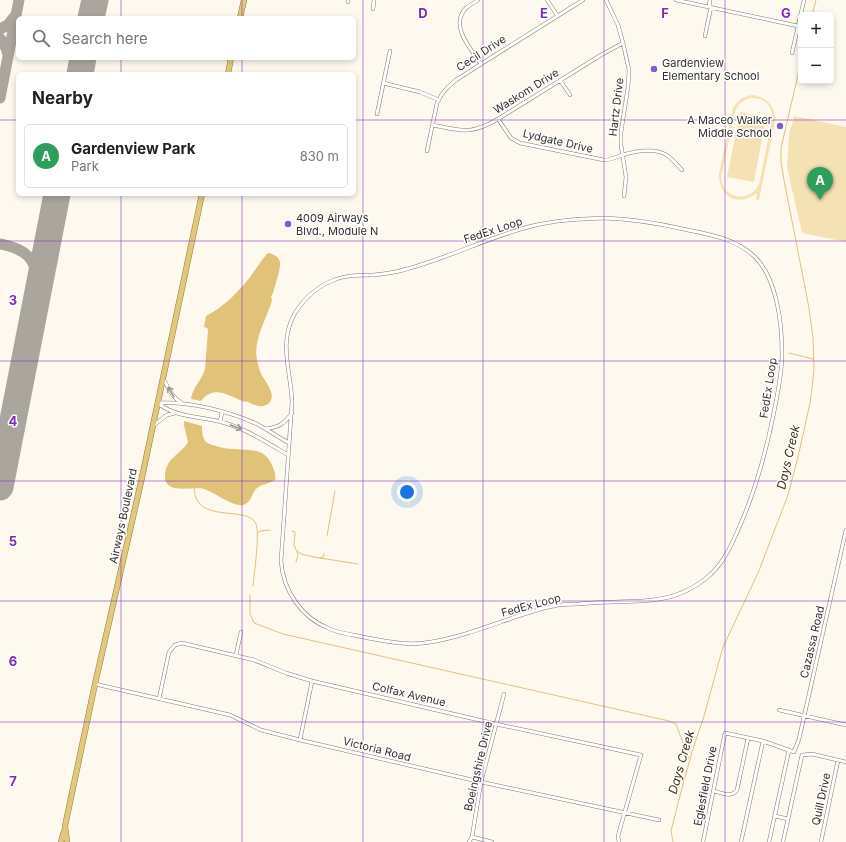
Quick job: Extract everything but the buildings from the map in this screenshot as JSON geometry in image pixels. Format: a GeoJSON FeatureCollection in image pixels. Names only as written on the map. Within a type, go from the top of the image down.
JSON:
{"type":"FeatureCollection","features":[{"type":"Feature","properties":{"kind":"main road"},"geometry":{"type":"LineString","coordinates":[[240,16],[244,0]]}},
{"type":"Feature","properties":{"kind":"main road"},"geometry":{"type":"LineString","coordinates":[[228,72],[231,60]]}},
{"type":"Feature","properties":{"kind":"main road","name":"Airways Boulevard"},"geometry":{"type":"LineString","coordinates":[[67,842],[65,826],[94,684],[116,593],[202,196]]}},
{"type":"Feature","properties":{"kind":"main road"},"geometry":{"type":"LineString","coordinates":[[61,842],[65,826]]}},
{"type":"Feature","properties":{"kind":"street"},"geometry":{"type":"LineString","coordinates":[[373,9],[374,0]]}},
{"type":"Feature","properties":{"kind":"street"},"geometry":{"type":"LineString","coordinates":[[478,0],[464,11],[460,27],[462,35],[481,64]]}},
{"type":"Feature","properties":{"kind":"street"},"geometry":{"type":"LineString","coordinates":[[547,0],[557,15]]}},
{"type":"Feature","properties":{"kind":"street","name":"Cecil Drive"},"geometry":{"type":"LineString","coordinates":[[427,151],[436,107],[445,90],[452,83],[557,15],[583,0]]}},
{"type":"Feature","properties":{"kind":"street","name":"Hartz Drive"},"geometry":{"type":"LineString","coordinates":[[606,0],[618,25],[624,44],[630,76],[621,126],[626,177],[624,196]]}},
{"type":"Feature","properties":{"kind":"street"},"geometry":{"type":"LineString","coordinates":[[676,0],[798,26],[792,53]]}},
{"type":"Feature","properties":{"kind":"street"},"geometry":{"type":"LineString","coordinates":[[702,5],[703,0]]}},
{"type":"Feature","properties":{"kind":"street"},"geometry":{"type":"LineString","coordinates":[[705,36],[710,0]]}},
{"type":"Feature","properties":{"kind":"street"},"geometry":{"type":"LineString","coordinates":[[801,12],[804,0]]}},
{"type":"Feature","properties":{"kind":"street","name":"Waskom Drive"},"geometry":{"type":"LineString","coordinates":[[433,125],[461,130],[473,130],[484,127],[600,55],[624,44]]}},
{"type":"Feature","properties":{"kind":"street"},"geometry":{"type":"LineString","coordinates":[[377,114],[390,51]]}},
{"type":"Feature","properties":{"kind":"street"},"geometry":{"type":"LineString","coordinates":[[560,80],[570,95]]}},
{"type":"Feature","properties":{"kind":"street"},"geometry":{"type":"LineString","coordinates":[[384,83],[420,92],[439,100]]}},
{"type":"Feature","properties":{"kind":"street","name":"Lydgate Drive"},"geometry":{"type":"LineString","coordinates":[[498,119],[509,135],[520,143],[600,160],[612,159],[643,151],[658,152],[668,156],[682,170]]}},
{"type":"Feature","properties":{"kind":"street","name":"FedEx Loop"},"geometry":{"type":"LineString","coordinates":[[615,219],[652,223],[722,237],[752,254],[766,271],[772,283],[781,331],[781,371],[779,390],[768,440],[756,484],[733,542],[720,564],[709,576],[689,589],[675,595],[653,600],[553,606],[428,643],[408,644],[389,642],[336,631],[320,625],[301,609],[293,598],[284,580],[282,561],[289,443],[292,413],[292,390],[286,356],[290,325],[295,314],[304,301],[311,294],[336,279],[348,276],[384,274],[402,270],[498,236],[542,224],[568,220],[615,219]]}},
{"type":"Feature","properties":{"kind":"street"},"geometry":{"type":"LineString","coordinates":[[163,378],[175,399],[182,403]]}},
{"type":"Feature","properties":{"kind":"street"},"geometry":{"type":"LineString","coordinates":[[157,403],[182,403],[222,412],[244,419],[289,443]]}},
{"type":"Feature","properties":{"kind":"street"},"geometry":{"type":"LineString","coordinates":[[157,403],[176,413],[220,422],[246,431],[288,455]]}},
{"type":"Feature","properties":{"kind":"street"},"geometry":{"type":"LineString","coordinates":[[220,422],[222,412]]}},
{"type":"Feature","properties":{"kind":"street"},"geometry":{"type":"LineString","coordinates":[[152,426],[167,415],[176,413]]}},
{"type":"Feature","properties":{"kind":"street"},"geometry":{"type":"LineString","coordinates":[[264,429],[280,426],[292,413]]}},
{"type":"Feature","properties":{"kind":"street","name":"Cazassa Road"},"geometry":{"type":"LineString","coordinates":[[789,750],[794,752],[799,739],[846,530]]}},
{"type":"Feature","properties":{"kind":"street"},"geometry":{"type":"LineString","coordinates":[[842,548],[846,550]]}},
{"type":"Feature","properties":{"kind":"street"},"geometry":{"type":"LineString","coordinates":[[236,655],[241,632]]}},
{"type":"Feature","properties":{"kind":"street","name":"Colfax Avenue"},"geometry":{"type":"LineString","coordinates":[[159,699],[169,652],[175,645],[182,643],[236,655],[254,660],[286,674],[312,681],[496,724],[641,755],[625,812]]}},
{"type":"Feature","properties":{"kind":"street"},"geometry":{"type":"LineString","coordinates":[[300,740],[312,681]]}},
{"type":"Feature","properties":{"kind":"street","name":"Victoria Road"},"geometry":{"type":"LineString","coordinates":[[94,684],[230,715],[261,730],[300,740],[481,782],[659,820]]}},
{"type":"Feature","properties":{"kind":"street","name":"Boeingshire Drive"},"geometry":{"type":"LineString","coordinates":[[469,842],[472,837],[481,782],[504,694]]}},
{"type":"Feature","properties":{"kind":"street"},"geometry":{"type":"LineString","coordinates":[[779,710],[846,725]]}},
{"type":"Feature","properties":{"kind":"street","name":"Eglesfield Drive"},"geometry":{"type":"LineString","coordinates":[[703,842],[725,733],[748,738]]}},
{"type":"Feature","properties":{"kind":"street"},"geometry":{"type":"LineString","coordinates":[[714,791],[732,795],[737,790],[748,738],[763,741],[789,750],[770,842]]}},
{"type":"Feature","properties":{"kind":"street"},"geometry":{"type":"LineString","coordinates":[[741,842],[763,741]]}},
{"type":"Feature","properties":{"kind":"street"},"geometry":{"type":"LineString","coordinates":[[783,842],[802,755],[812,754],[846,762]]}},
{"type":"Feature","properties":{"kind":"street","name":"Quill Drive"},"geometry":{"type":"LineString","coordinates":[[821,842],[838,760]]}},
{"type":"Feature","properties":{"kind":"street"},"geometry":{"type":"LineString","coordinates":[[619,842],[618,836],[625,812]]}},
{"type":"Feature","properties":{"kind":"street"},"geometry":{"type":"LineString","coordinates":[[775,816],[788,819]]}},
{"type":"Feature","properties":{"kind":"street"},"geometry":{"type":"LineString","coordinates":[[472,837],[492,842]]}},
{"type":"Feature","properties":{"kind":"shaded area"},"geometry":{"type":"Polygon","coordinates":[[[758,96],[766,100],[772,107],[775,116],[759,200],[756,200],[757,193],[743,199],[731,198],[722,189],[719,174],[733,108],[744,97],[758,96]],[[749,98],[740,103],[735,111],[721,177],[726,190],[737,196],[749,194],[755,190],[759,184],[772,120],[769,106],[763,101],[749,98]]]}},
{"type":"Feature","properties":{"kind":"shaded area"},"geometry":{"type":"Polygon","coordinates":[[[740,112],[766,117],[754,182],[727,177],[740,112]]]}},
{"type":"Feature","properties":{"kind":"shaded area"},"geometry":{"type":"Polygon","coordinates":[[[794,116],[846,127],[846,242],[802,233],[787,167],[789,135],[794,116]]]}},
{"type":"Feature","properties":{"kind":"shaded area"},"geometry":{"type":"Polygon","coordinates":[[[268,253],[277,257],[280,265],[279,273],[271,297],[271,304],[258,339],[256,353],[260,371],[272,394],[271,401],[263,406],[258,406],[226,394],[216,392],[206,396],[201,401],[191,399],[193,391],[205,369],[208,330],[204,327],[206,316],[225,304],[236,293],[268,253]]]}},
{"type":"Feature","properties":{"kind":"shaded area"},"geometry":{"type":"Polygon","coordinates":[[[184,421],[202,426],[202,434],[204,439],[210,444],[225,448],[256,451],[265,455],[273,467],[275,480],[258,487],[254,491],[249,501],[243,505],[234,504],[204,489],[180,489],[170,486],[166,483],[165,477],[168,465],[188,442],[184,421]]]}},
{"type":"Feature","properties":{"kind":"waterway","name":"Days Creek"},"geometry":{"type":"LineString","coordinates":[[813,12],[816,0]]}},
{"type":"Feature","properties":{"kind":"waterway","name":"Days Creek"},"geometry":{"type":"LineString","coordinates":[[673,842],[671,831],[682,788],[723,647],[758,573],[788,495],[810,403],[814,369],[813,338],[809,308],[781,162],[781,148],[798,75]]}},
{"type":"Feature","properties":{"kind":"waterway"},"geometry":{"type":"LineString","coordinates":[[789,353],[813,359]]}},
{"type":"Feature","properties":{"kind":"waterway"},"geometry":{"type":"LineString","coordinates":[[194,487],[196,499],[203,506],[212,511],[243,515],[251,518],[256,524],[257,545],[253,586]]}},
{"type":"Feature","properties":{"kind":"waterway"},"geometry":{"type":"LineString","coordinates":[[327,536],[335,491]]}},
{"type":"Feature","properties":{"kind":"waterway"},"geometry":{"type":"LineString","coordinates":[[258,533],[260,531],[270,530]]}},
{"type":"Feature","properties":{"kind":"waterway"},"geometry":{"type":"LineString","coordinates":[[292,531],[295,532],[294,545],[296,550],[301,554],[358,564]]}},
{"type":"Feature","properties":{"kind":"waterway"},"geometry":{"type":"LineString","coordinates":[[296,562],[298,555],[297,551]]}},
{"type":"Feature","properties":{"kind":"waterway"},"geometry":{"type":"LineString","coordinates":[[320,558],[323,557],[324,554]]}},
{"type":"Feature","properties":{"kind":"waterway"},"geometry":{"type":"LineString","coordinates":[[250,595],[250,614],[254,623],[283,634],[669,721],[676,724],[689,759]]}},
{"type":"Feature","properties":{"kind":"taxiway"},"geometry":{"type":"LineString","coordinates":[[0,98],[19,0]]}},
{"type":"Feature","properties":{"kind":"taxiway"},"geometry":{"type":"LineString","coordinates":[[0,29],[8,25],[15,16]]}},
{"type":"Feature","properties":{"kind":"taxiway"},"geometry":{"type":"LineString","coordinates":[[0,38],[8,55]]}},
{"type":"Feature","properties":{"kind":"taxiway"},"geometry":{"type":"LineString","coordinates":[[0,244],[17,249],[28,256],[35,268],[39,285]]}},
{"type":"Feature","properties":{"kind":"taxiway"},"geometry":{"type":"LineString","coordinates":[[0,442],[20,382]]}},
{"type":"Feature","properties":{"kind":"runway"},"geometry":{"type":"LineString","coordinates":[[91,16],[95,0]]}},
{"type":"Feature","properties":{"kind":"runway"},"geometry":{"type":"LineString","coordinates":[[80,72],[83,60]]}},
{"type":"Feature","properties":{"kind":"runway"},"geometry":{"type":"LineString","coordinates":[[0,487],[57,196]]}},
{"type":"Feature","properties":{"kind":"place","name":"Gardenview Elementary School"},"geometry":{"type":"Point","coordinates":[654,69]}},
{"type":"Feature","properties":{"kind":"place","name":"A Maceo Walker Middle School"},"geometry":{"type":"Point","coordinates":[780,126]}},
{"type":"Feature","properties":{"kind":"place","name":"Gardenview Park"},"geometry":{"type":"Point","coordinates":[820,200]}},
{"type":"Feature","properties":{"kind":"place","name":"4009 Airways Blvd., Module N"},"geometry":{"type":"Point","coordinates":[288,224]}}]}
